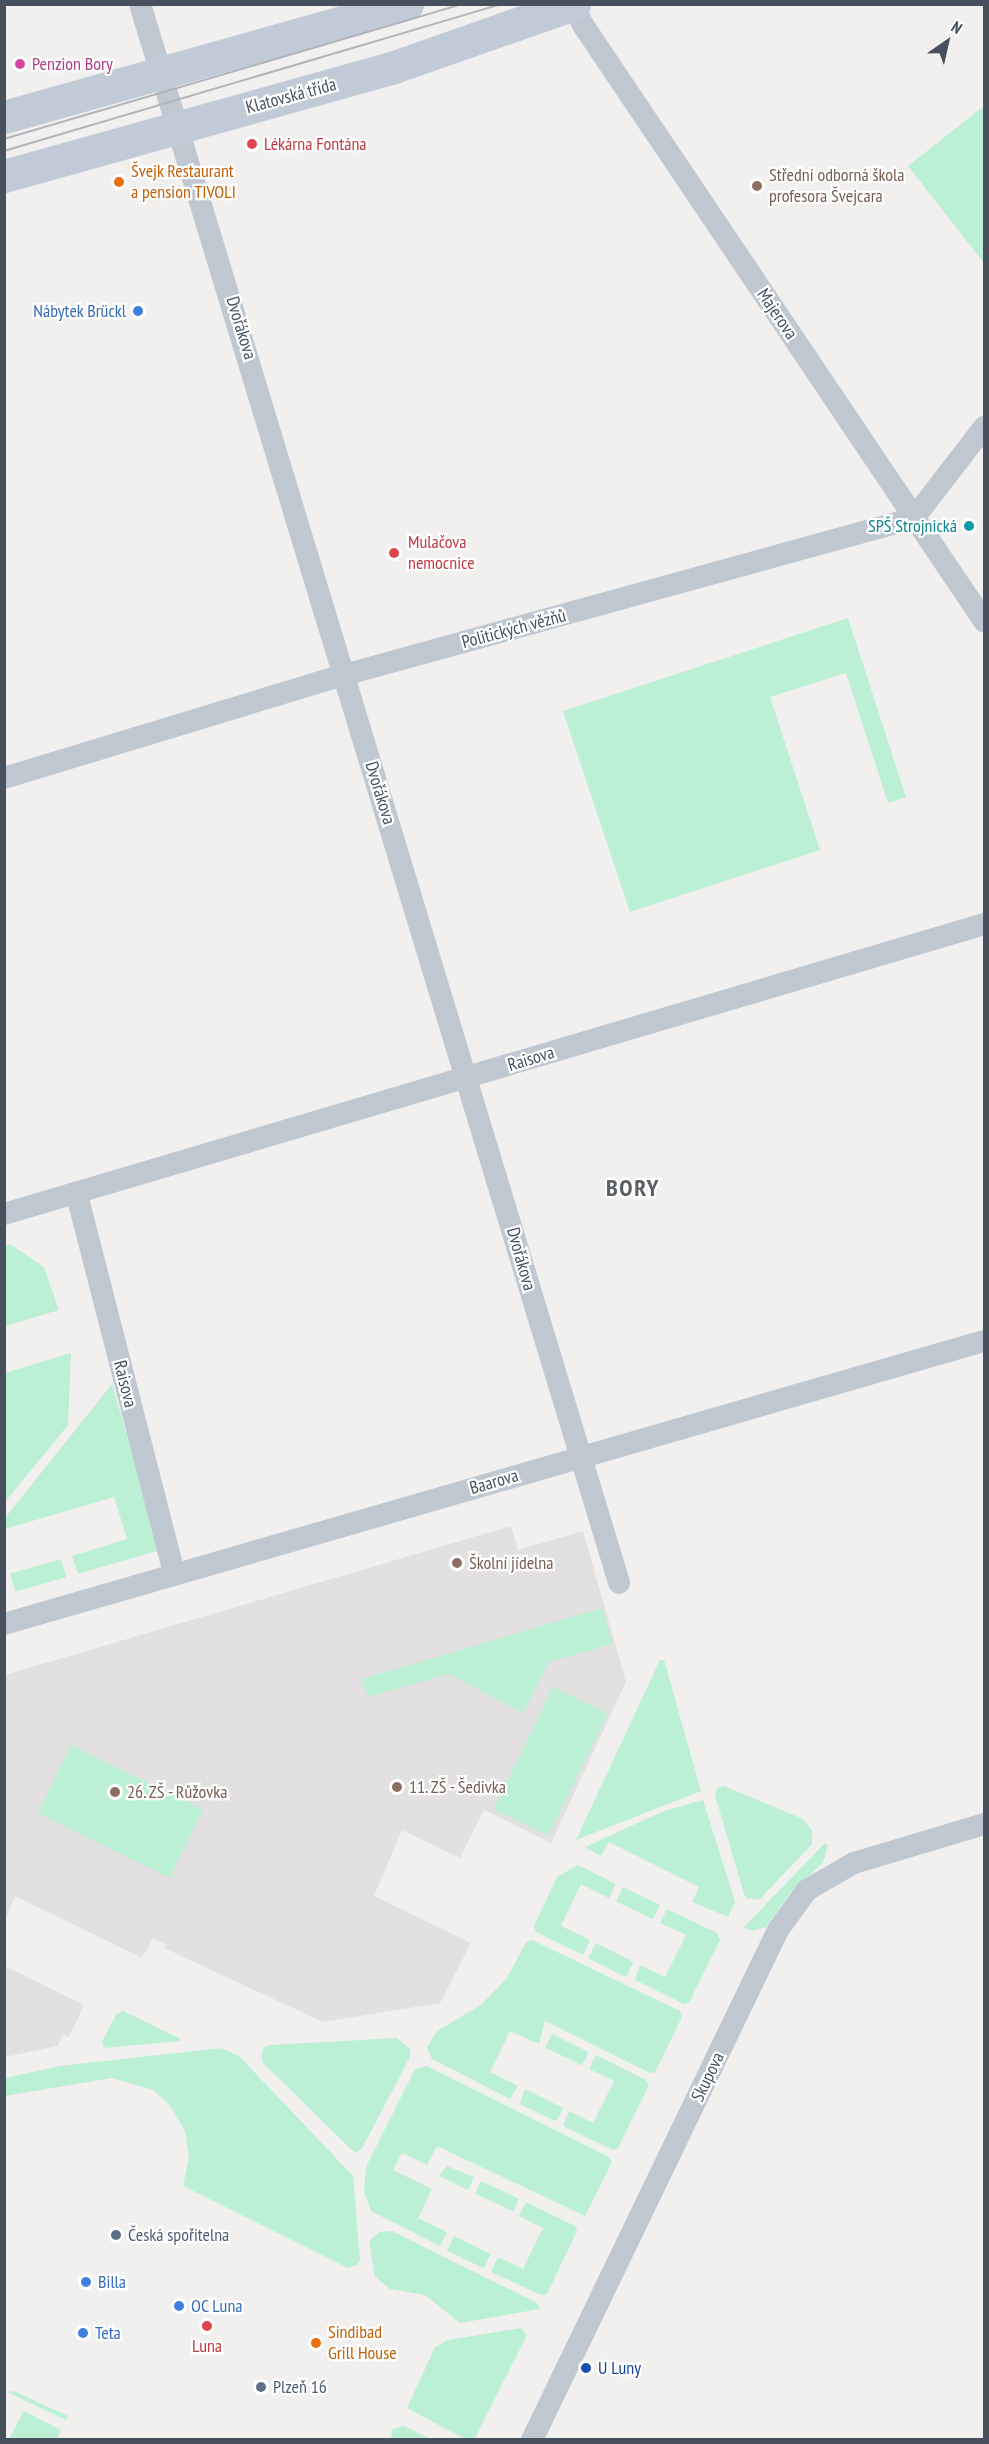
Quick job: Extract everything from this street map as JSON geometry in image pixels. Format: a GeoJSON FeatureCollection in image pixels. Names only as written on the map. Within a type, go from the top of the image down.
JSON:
{"type":"FeatureCollection","features":[{"type":"Feature","properties":{"kind":"main road"},"geometry":{"type":"LineString","coordinates":[[4,117],[164,75],[407,4]]}},
{"type":"Feature","properties":{"kind":"main road","name":"Klatovská třída"},"geometry":{"type":"LineString","coordinates":[[4,176],[394,67],[573,5]]}},
{"type":"Feature","properties":{"kind":"street","name":"Dvořákova"},"geometry":{"type":"LineString","coordinates":[[140,4],[180,126],[467,1078],[579,1459],[619,1583]]}},
{"type":"Feature","properties":{"kind":"street","name":"Majerova"},"geometry":{"type":"LineString","coordinates":[[573,5],[984,621]]}},
{"type":"Feature","properties":{"kind":"street"},"geometry":{"type":"LineString","coordinates":[[914,518],[984,427]]}},
{"type":"Feature","properties":{"kind":"street","name":"Politických vězňů"},"geometry":{"type":"LineString","coordinates":[[4,778],[344,675],[914,518]]}},
{"type":"Feature","properties":{"kind":"street","name":"Raisova"},"geometry":{"type":"LineString","coordinates":[[4,1214],[77,1195],[984,924]]}},
{"type":"Feature","properties":{"kind":"street","name":"Raisova"},"geometry":{"type":"LineString","coordinates":[[77,1195],[174,1573]]}},
{"type":"Feature","properties":{"kind":"street","name":"Baarova"},"geometry":{"type":"LineString","coordinates":[[4,1623],[984,1341]]}},
{"type":"Feature","properties":{"kind":"street","name":"Skupova"},"geometry":{"type":"LineString","coordinates":[[532,2439],[778,1930],[807,1890],[854,1863],[984,1824]]}},
{"type":"Feature","properties":{"kind":"shaded area","name":"11. ZŠ - Šedivka"},"geometry":{"type":"Polygon","coordinates":[[[511,1526],[518,1550],[583,1531],[626,1682],[551,1843],[484,1810],[460,1858],[402,1830],[374,1896],[471,1943],[440,2003],[323,2022],[164,1948],[166,1944],[153,1938],[142,1958],[15,1896],[5,1921],[5,1675],[511,1526]]]}},
{"type":"Feature","properties":{"kind":"shaded area"},"geometry":{"type":"Polygon","coordinates":[[[5,1966],[84,2005],[69,2037],[63,2034],[58,2046],[5,2057],[5,1966]]]}},
{"type":"Feature","properties":{"kind":"green space"},"geometry":{"type":"Polygon","coordinates":[[[984,106],[984,263],[908,166],[984,106]]]}},
{"type":"Feature","properties":{"kind":"green space"},"geometry":{"type":"Polygon","coordinates":[[[848,618],[906,797],[888,803],[846,673],[770,697],[820,850],[630,912],[563,711],[848,618]]]}},
{"type":"Feature","properties":{"kind":"green space"},"geometry":{"type":"Polygon","coordinates":[[[10,1244],[44,1267],[59,1310],[5,1326],[5,1246],[10,1244]]]}},
{"type":"Feature","properties":{"kind":"green space"},"geometry":{"type":"Polygon","coordinates":[[[71,1353],[68,1425],[5,1502],[5,1373],[71,1353]]]}},
{"type":"Feature","properties":{"kind":"green space"},"geometry":{"type":"Polygon","coordinates":[[[112,1384],[160,1550],[78,1574],[72,1556],[127,1539],[114,1497],[5,1529],[5,1518],[112,1384]]]}},
{"type":"Feature","properties":{"kind":"green space"},"geometry":{"type":"Polygon","coordinates":[[[61,1559],[66,1577],[15,1592],[10,1574],[61,1559]]]}},
{"type":"Feature","properties":{"kind":"green space"},"geometry":{"type":"Polygon","coordinates":[[[602,1608],[613,1644],[549,1662],[523,1713],[449,1674],[368,1697],[362,1679],[602,1608]]]}},
{"type":"Feature","properties":{"kind":"green space"},"geometry":{"type":"Polygon","coordinates":[[[660,1660],[664,1660],[701,1791],[576,1840],[660,1660]]]}},
{"type":"Feature","properties":{"kind":"green space"},"geometry":{"type":"Polygon","coordinates":[[[553,1687],[608,1714],[548,1836],[493,1809],[553,1687]]]}},
{"type":"Feature","properties":{"kind":"green space"},"geometry":{"type":"Polygon","coordinates":[[[71,1745],[203,1809],[170,1878],[38,1813],[71,1745]]]}},
{"type":"Feature","properties":{"kind":"green space"},"geometry":{"type":"Polygon","coordinates":[[[724,1786],[803,1819],[812,1830],[812,1844],[759,1900],[747,1898],[744,1894],[715,1795],[717,1788],[724,1786]]]}},
{"type":"Feature","properties":{"kind":"green space"},"geometry":{"type":"Polygon","coordinates":[[[703,1800],[735,1902],[728,1917],[692,1902],[699,1887],[609,1842],[601,1856],[585,1847],[664,1811],[703,1800]]]}},
{"type":"Feature","properties":{"kind":"green space"},"geometry":{"type":"Polygon","coordinates":[[[825,1843],[828,1845],[823,1863],[790,1893],[766,1927],[752,1931],[744,1927],[825,1843]]]}},
{"type":"Feature","properties":{"kind":"green space"},"geometry":{"type":"Polygon","coordinates":[[[578,1865],[616,1884],[609,1898],[581,1884],[561,1926],[590,1940],[583,1955],[536,1932],[534,1926],[557,1877],[578,1865]]]}},
{"type":"Feature","properties":{"kind":"green space"},"geometry":{"type":"Polygon","coordinates":[[[623,1887],[660,1905],[653,1919],[616,1901],[623,1887]]]}},
{"type":"Feature","properties":{"kind":"green space"},"geometry":{"type":"Polygon","coordinates":[[[667,1909],[717,1933],[720,1940],[689,2003],[684,2004],[635,1980],[640,1965],[665,1977],[686,1935],[660,1923],[667,1909]]]}},
{"type":"Feature","properties":{"kind":"green space"},"geometry":{"type":"Polygon","coordinates":[[[532,1940],[680,2011],[682,2017],[655,2072],[650,2073],[545,2021],[539,2044],[510,2031],[490,2072],[518,2086],[510,2099],[432,2059],[427,2048],[436,2032],[482,2004],[507,1978],[526,1942],[532,1940]]]}},
{"type":"Feature","properties":{"kind":"green space"},"geometry":{"type":"Polygon","coordinates":[[[596,1943],[633,1962],[626,1977],[588,1958],[596,1943]]]}},
{"type":"Feature","properties":{"kind":"green space"},"geometry":{"type":"Polygon","coordinates":[[[123,2011],[179,2038],[180,2041],[104,2048],[102,2042],[116,2015],[123,2011]]]}},
{"type":"Feature","properties":{"kind":"green space"},"geometry":{"type":"Polygon","coordinates":[[[552,2034],[589,2052],[582,2065],[545,2047],[552,2034]]]}},
{"type":"Feature","properties":{"kind":"green space"},"geometry":{"type":"Polygon","coordinates":[[[397,2038],[410,2049],[410,2057],[361,2150],[355,2153],[263,2063],[261,2057],[264,2047],[270,2045],[397,2038]]]}},
{"type":"Feature","properties":{"kind":"green space"},"geometry":{"type":"Polygon","coordinates":[[[221,2048],[239,2056],[353,2176],[360,2260],[357,2265],[348,2268],[183,2186],[189,2157],[185,2131],[169,2104],[153,2090],[112,2078],[5,2096],[5,2078],[60,2066],[221,2048]]]}},
{"type":"Feature","properties":{"kind":"green space"},"geometry":{"type":"Polygon","coordinates":[[[596,2055],[646,2080],[649,2085],[618,2148],[613,2150],[563,2126],[569,2111],[593,2123],[614,2081],[589,2069],[596,2055]]]}},
{"type":"Feature","properties":{"kind":"green space"},"geometry":{"type":"Polygon","coordinates":[[[427,2066],[609,2157],[612,2162],[585,2216],[437,2146],[427,2165],[402,2153],[393,2170],[432,2189],[418,2218],[447,2232],[440,2246],[371,2211],[364,2191],[366,2167],[415,2069],[427,2066]]]}},
{"type":"Feature","properties":{"kind":"green space"},"geometry":{"type":"Polygon","coordinates":[[[525,2089],[563,2108],[558,2118],[555,2121],[520,2104],[525,2089]]]}},
{"type":"Feature","properties":{"kind":"green space"},"geometry":{"type":"Polygon","coordinates":[[[447,2166],[474,2177],[468,2190],[439,2176],[447,2166]]]}},
{"type":"Feature","properties":{"kind":"green space"},"geometry":{"type":"Polygon","coordinates":[[[481,2181],[519,2199],[513,2211],[475,2194],[481,2181]]]}},
{"type":"Feature","properties":{"kind":"green space"},"geometry":{"type":"Polygon","coordinates":[[[526,2202],[575,2226],[577,2231],[547,2294],[541,2295],[491,2272],[498,2257],[523,2269],[543,2228],[519,2216],[526,2202]]]}},
{"type":"Feature","properties":{"kind":"green space"},"geometry":{"type":"Polygon","coordinates":[[[392,2231],[537,2303],[540,2309],[460,2323],[425,2295],[390,2289],[375,2277],[369,2241],[379,2232],[392,2231]]]}},
{"type":"Feature","properties":{"kind":"green space"},"geometry":{"type":"Polygon","coordinates":[[[454,2236],[491,2254],[484,2268],[447,2250],[454,2236]]]}},
{"type":"Feature","properties":{"kind":"green space"},"geometry":{"type":"Polygon","coordinates":[[[521,2328],[527,2335],[475,2438],[465,2439],[407,2408],[435,2347],[448,2340],[521,2328]]]}},
{"type":"Feature","properties":{"kind":"green space"},"geometry":{"type":"Polygon","coordinates":[[[14,2391],[68,2416],[66,2420],[7,2392],[14,2391]]]}},
{"type":"Feature","properties":{"kind":"green space"},"geometry":{"type":"Polygon","coordinates":[[[24,2411],[61,2430],[57,2439],[9,2439],[24,2411]]]}},
{"type":"Feature","properties":{"kind":"green space"},"geometry":{"type":"Polygon","coordinates":[[[402,2426],[431,2439],[391,2439],[392,2430],[402,2426]]]}},
{"type":"Feature","properties":{"kind":"tram line"},"geometry":{"type":"LineString","coordinates":[[4,139],[464,4]]}},
{"type":"Feature","properties":{"kind":"tram line"},"geometry":{"type":"LineString","coordinates":[[4,151],[502,4]]}},
{"type":"Feature","properties":{"kind":"place","name":"Penzion Bory"},"geometry":{"type":"Point","coordinates":[20,64]}},
{"type":"Feature","properties":{"kind":"place","name":"Lékárna Fontána"},"geometry":{"type":"Point","coordinates":[252,144]}},
{"type":"Feature","properties":{"kind":"place","name":"Švejk Restaurant a pension TIVOLI"},"geometry":{"type":"Point","coordinates":[119,182]}},
{"type":"Feature","properties":{"kind":"place","name":"Střední odborná škola profesora Švejcara"},"geometry":{"type":"Point","coordinates":[757,186]}},
{"type":"Feature","properties":{"kind":"place","name":"Nábytek Brückl"},"geometry":{"type":"Point","coordinates":[138,311]}},
{"type":"Feature","properties":{"kind":"place","name":"SPŠ Strojnická"},"geometry":{"type":"Point","coordinates":[969,526]}},
{"type":"Feature","properties":{"kind":"place","name":"Mulačova nemocnice"},"geometry":{"type":"Point","coordinates":[394,553]}},
{"type":"Feature","properties":{"kind":"place","name":"Školní jídelna"},"geometry":{"type":"Point","coordinates":[457,1563]}},
{"type":"Feature","properties":{"kind":"place","name":"11. ZŠ - Šedivka"},"geometry":{"type":"Point","coordinates":[397,1787]}},
{"type":"Feature","properties":{"kind":"place","name":"26. ZŠ - Růžovka"},"geometry":{"type":"Point","coordinates":[115,1792]}},
{"type":"Feature","properties":{"kind":"place","name":"Česká spořitelna"},"geometry":{"type":"Point","coordinates":[116,2235]}},
{"type":"Feature","properties":{"kind":"place","name":"Billa"},"geometry":{"type":"Point","coordinates":[86,2282]}},
{"type":"Feature","properties":{"kind":"place","name":"OC Luna"},"geometry":{"type":"Point","coordinates":[179,2306]}},
{"type":"Feature","properties":{"kind":"place","name":"Luna"},"geometry":{"type":"Point","coordinates":[207,2326]}},
{"type":"Feature","properties":{"kind":"place","name":"Teta"},"geometry":{"type":"Point","coordinates":[83,2333]}},
{"type":"Feature","properties":{"kind":"place","name":"Sindibad Grill House"},"geometry":{"type":"Point","coordinates":[316,2343]}},
{"type":"Feature","properties":{"kind":"place","name":"U Luny"},"geometry":{"type":"Point","coordinates":[586,2368]}},
{"type":"Feature","properties":{"kind":"place","name":"Plzeň 16"},"geometry":{"type":"Point","coordinates":[261,2387]}},
{"type":"Feature","properties":{"kind":"district","name":"BORY"},"geometry":{"type":"Point","coordinates":[633,1188]}}]}
